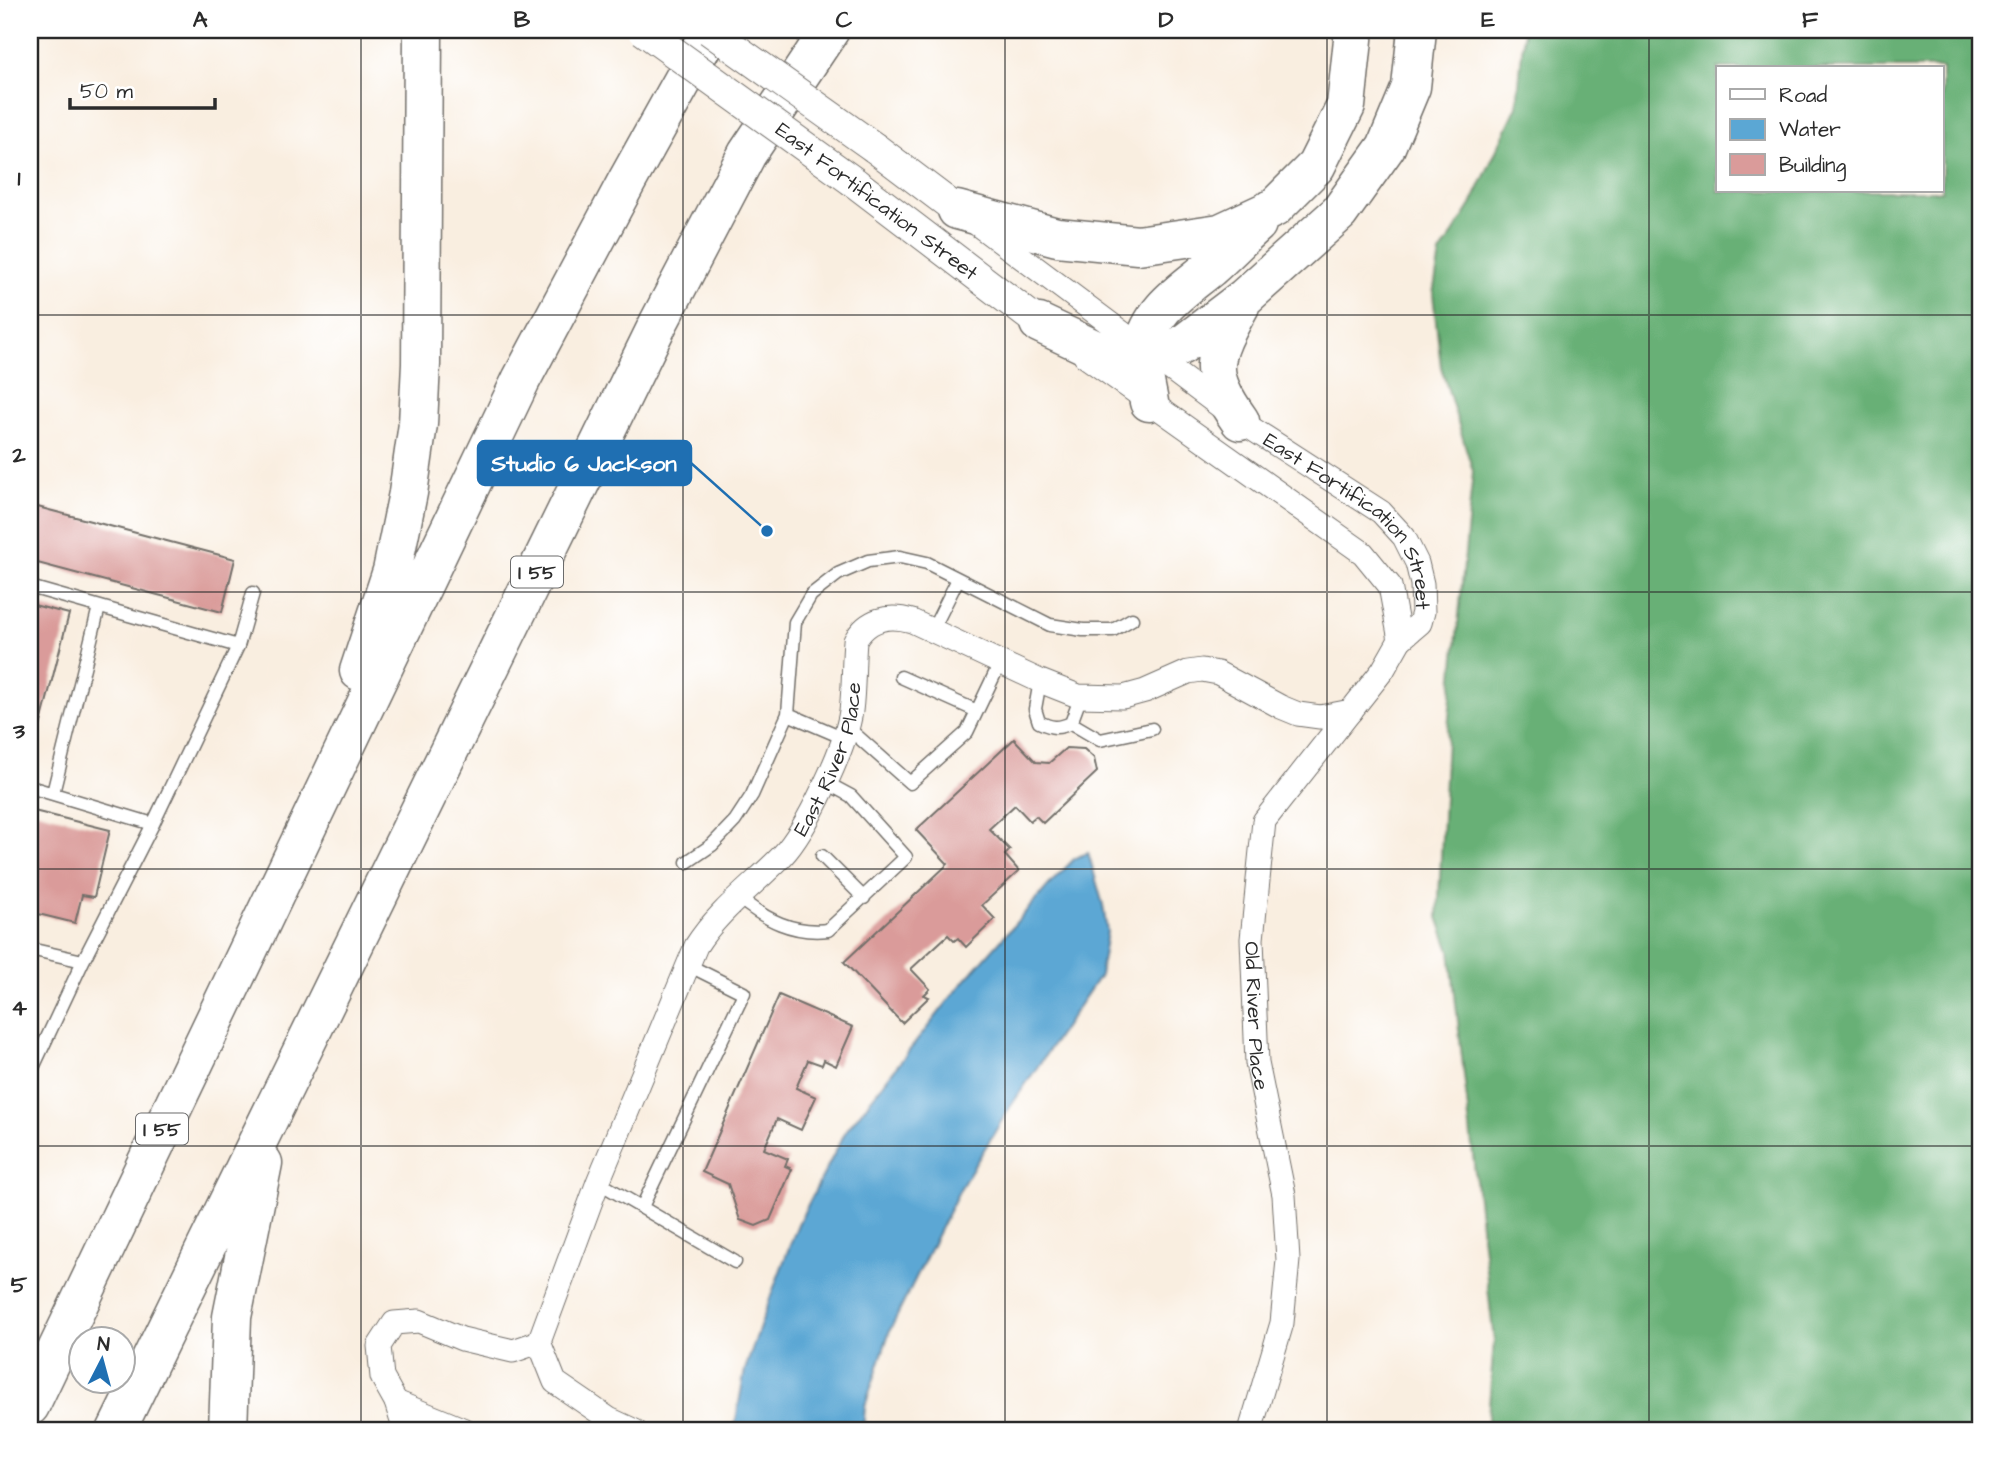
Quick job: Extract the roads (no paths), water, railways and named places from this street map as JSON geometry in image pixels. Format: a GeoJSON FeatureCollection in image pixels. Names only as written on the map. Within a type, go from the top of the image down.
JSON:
{"type":"FeatureCollection","features":[{"type":"Feature","properties":{"kind":"highway"},"geometry":{"type":"LineString","coordinates":[[295,853],[393,571],[408,493],[418,424],[421,364],[424,30]]}},
{"type":"Feature","properties":{"kind":"highway","name":"I 55"},"geometry":{"type":"LineString","coordinates":[[30,1406],[521,380],[710,30]]}},
{"type":"Feature","properties":{"kind":"highway"},"geometry":{"type":"LineString","coordinates":[[1149,402],[1148,356],[1154,319],[1173,296],[1211,267],[1316,166],[1346,106],[1354,30]]}},
{"type":"Feature","properties":{"kind":"highway"},"geometry":{"type":"LineString","coordinates":[[1039,323],[1092,348],[1148,356],[1182,345],[1245,297],[1339,212],[1386,147],[1411,87],[1417,30]]}},
{"type":"Feature","properties":{"kind":"highway","name":"I 55"},"geometry":{"type":"LineString","coordinates":[[117,1431],[659,322],[747,154],[828,35]]}},
{"type":"Feature","properties":{"kind":"highway"},"geometry":{"type":"LineString","coordinates":[[957,210],[1057,237],[1138,245],[1220,233],[1274,208]]}},
{"type":"Feature","properties":{"kind":"highway"},"geometry":{"type":"LineString","coordinates":[[1240,421],[1223,396],[1215,366],[1217,348],[1245,297]]}},
{"type":"Feature","properties":{"kind":"highway"},"geometry":{"type":"LineString","coordinates":[[229,1431],[232,1317],[274,1109]]}},
{"type":"Feature","properties":{"kind":"street","name":"East Fortification Street"},"geometry":{"type":"LineString","coordinates":[[643,30],[854,183],[1039,323],[1363,553],[1390,586],[1400,640],[1420,623],[1423,612],[1422,584],[1417,563],[1404,537],[1381,512],[1240,421],[1148,356],[875,148],[710,30]]}},
{"type":"Feature","properties":{"kind":"street","name":"East River Place"},"geometry":{"type":"LineString","coordinates":[[539,1342],[598,1182],[688,965],[704,933],[795,842],[825,782],[845,732],[852,703],[855,641],[861,631],[871,623],[899,617],[933,629],[1040,681],[1081,696],[1123,697],[1145,691],[1188,672],[1202,670],[1218,673],[1298,714],[1320,717],[1351,710]]}},
{"type":"Feature","properties":{"kind":"street","name":"Old River Place"},"geometry":{"type":"LineString","coordinates":[[1250,1431],[1282,1323],[1288,1260],[1284,1195],[1257,1063],[1252,939],[1264,821],[1383,670],[1400,640]]}},
{"type":"Feature","properties":{"kind":"street"},"geometry":{"type":"LineString","coordinates":[[405,1431],[396,1402],[382,1377],[379,1346],[394,1323],[419,1321],[462,1339],[513,1351],[539,1342],[555,1382],[609,1419],[635,1431]]}},
{"type":"Feature","properties":{"kind":"street"},"geometry":{"type":"LineString","coordinates":[[396,1402],[467,1431]]}},
{"type":"Feature","properties":{"kind":"lane"},"geometry":{"type":"LineString","coordinates":[[687,862],[712,845],[735,821],[752,796],[788,714],[795,622],[811,595],[838,574],[868,561],[900,557],[928,563],[1050,625],[1083,630],[1113,629],[1132,619]]}},
{"type":"Feature","properties":{"kind":"lane"},"geometry":{"type":"LineString","coordinates":[[933,629],[958,579]]}},
{"type":"Feature","properties":{"kind":"lane"},"geometry":{"type":"LineString","coordinates":[[30,587],[238,646]]}},
{"type":"Feature","properties":{"kind":"lane"},"geometry":{"type":"LineString","coordinates":[[30,1074],[238,646],[253,593]]}},
{"type":"Feature","properties":{"kind":"lane"},"geometry":{"type":"LineString","coordinates":[[52,793],[99,607]]}},
{"type":"Feature","properties":{"kind":"lane"},"geometry":{"type":"LineString","coordinates":[[788,714],[845,732],[910,783],[967,732],[1000,663]]}},
{"type":"Feature","properties":{"kind":"lane"},"geometry":{"type":"LineString","coordinates":[[901,677],[977,711]]}},
{"type":"Feature","properties":{"kind":"lane"},"geometry":{"type":"LineString","coordinates":[[1040,681],[1035,709],[1039,722],[1059,729],[1071,723],[1081,696]]}},
{"type":"Feature","properties":{"kind":"lane"},"geometry":{"type":"LineString","coordinates":[[1071,723],[1100,740],[1152,729]]}},
{"type":"Feature","properties":{"kind":"lane"},"geometry":{"type":"LineString","coordinates":[[739,898],[757,913],[784,927],[812,932],[828,930],[906,858],[851,796],[825,782]]}},
{"type":"Feature","properties":{"kind":"lane"},"geometry":{"type":"LineString","coordinates":[[30,787],[153,824]]}},
{"type":"Feature","properties":{"kind":"lane"},"geometry":{"type":"LineString","coordinates":[[822,856],[863,898]]}},
{"type":"Feature","properties":{"kind":"lane"},"geometry":{"type":"LineString","coordinates":[[30,949],[83,961]]}},
{"type":"Feature","properties":{"kind":"lane"},"geometry":{"type":"LineString","coordinates":[[642,1207],[744,992],[688,965]]}},
{"type":"Feature","properties":{"kind":"lane"},"geometry":{"type":"LineString","coordinates":[[598,1182],[735,1262]]}},
{"type":"Feature","properties":{"kind":"water"},"geometry":{"type":"Polygon","coordinates":[[[1088,852],[1103,905],[1107,932],[1100,975],[1010,1107],[960,1189],[890,1330],[865,1406],[863,1431],[734,1431],[745,1370],[770,1298],[798,1224],[846,1131],[956,991],[1049,885],[1074,859],[1088,852]]]}},
{"type":"Feature","properties":{"kind":"place","name":"Studio 6 Jackson"},"geometry":{"type":"Point","coordinates":[767,531]}}]}
